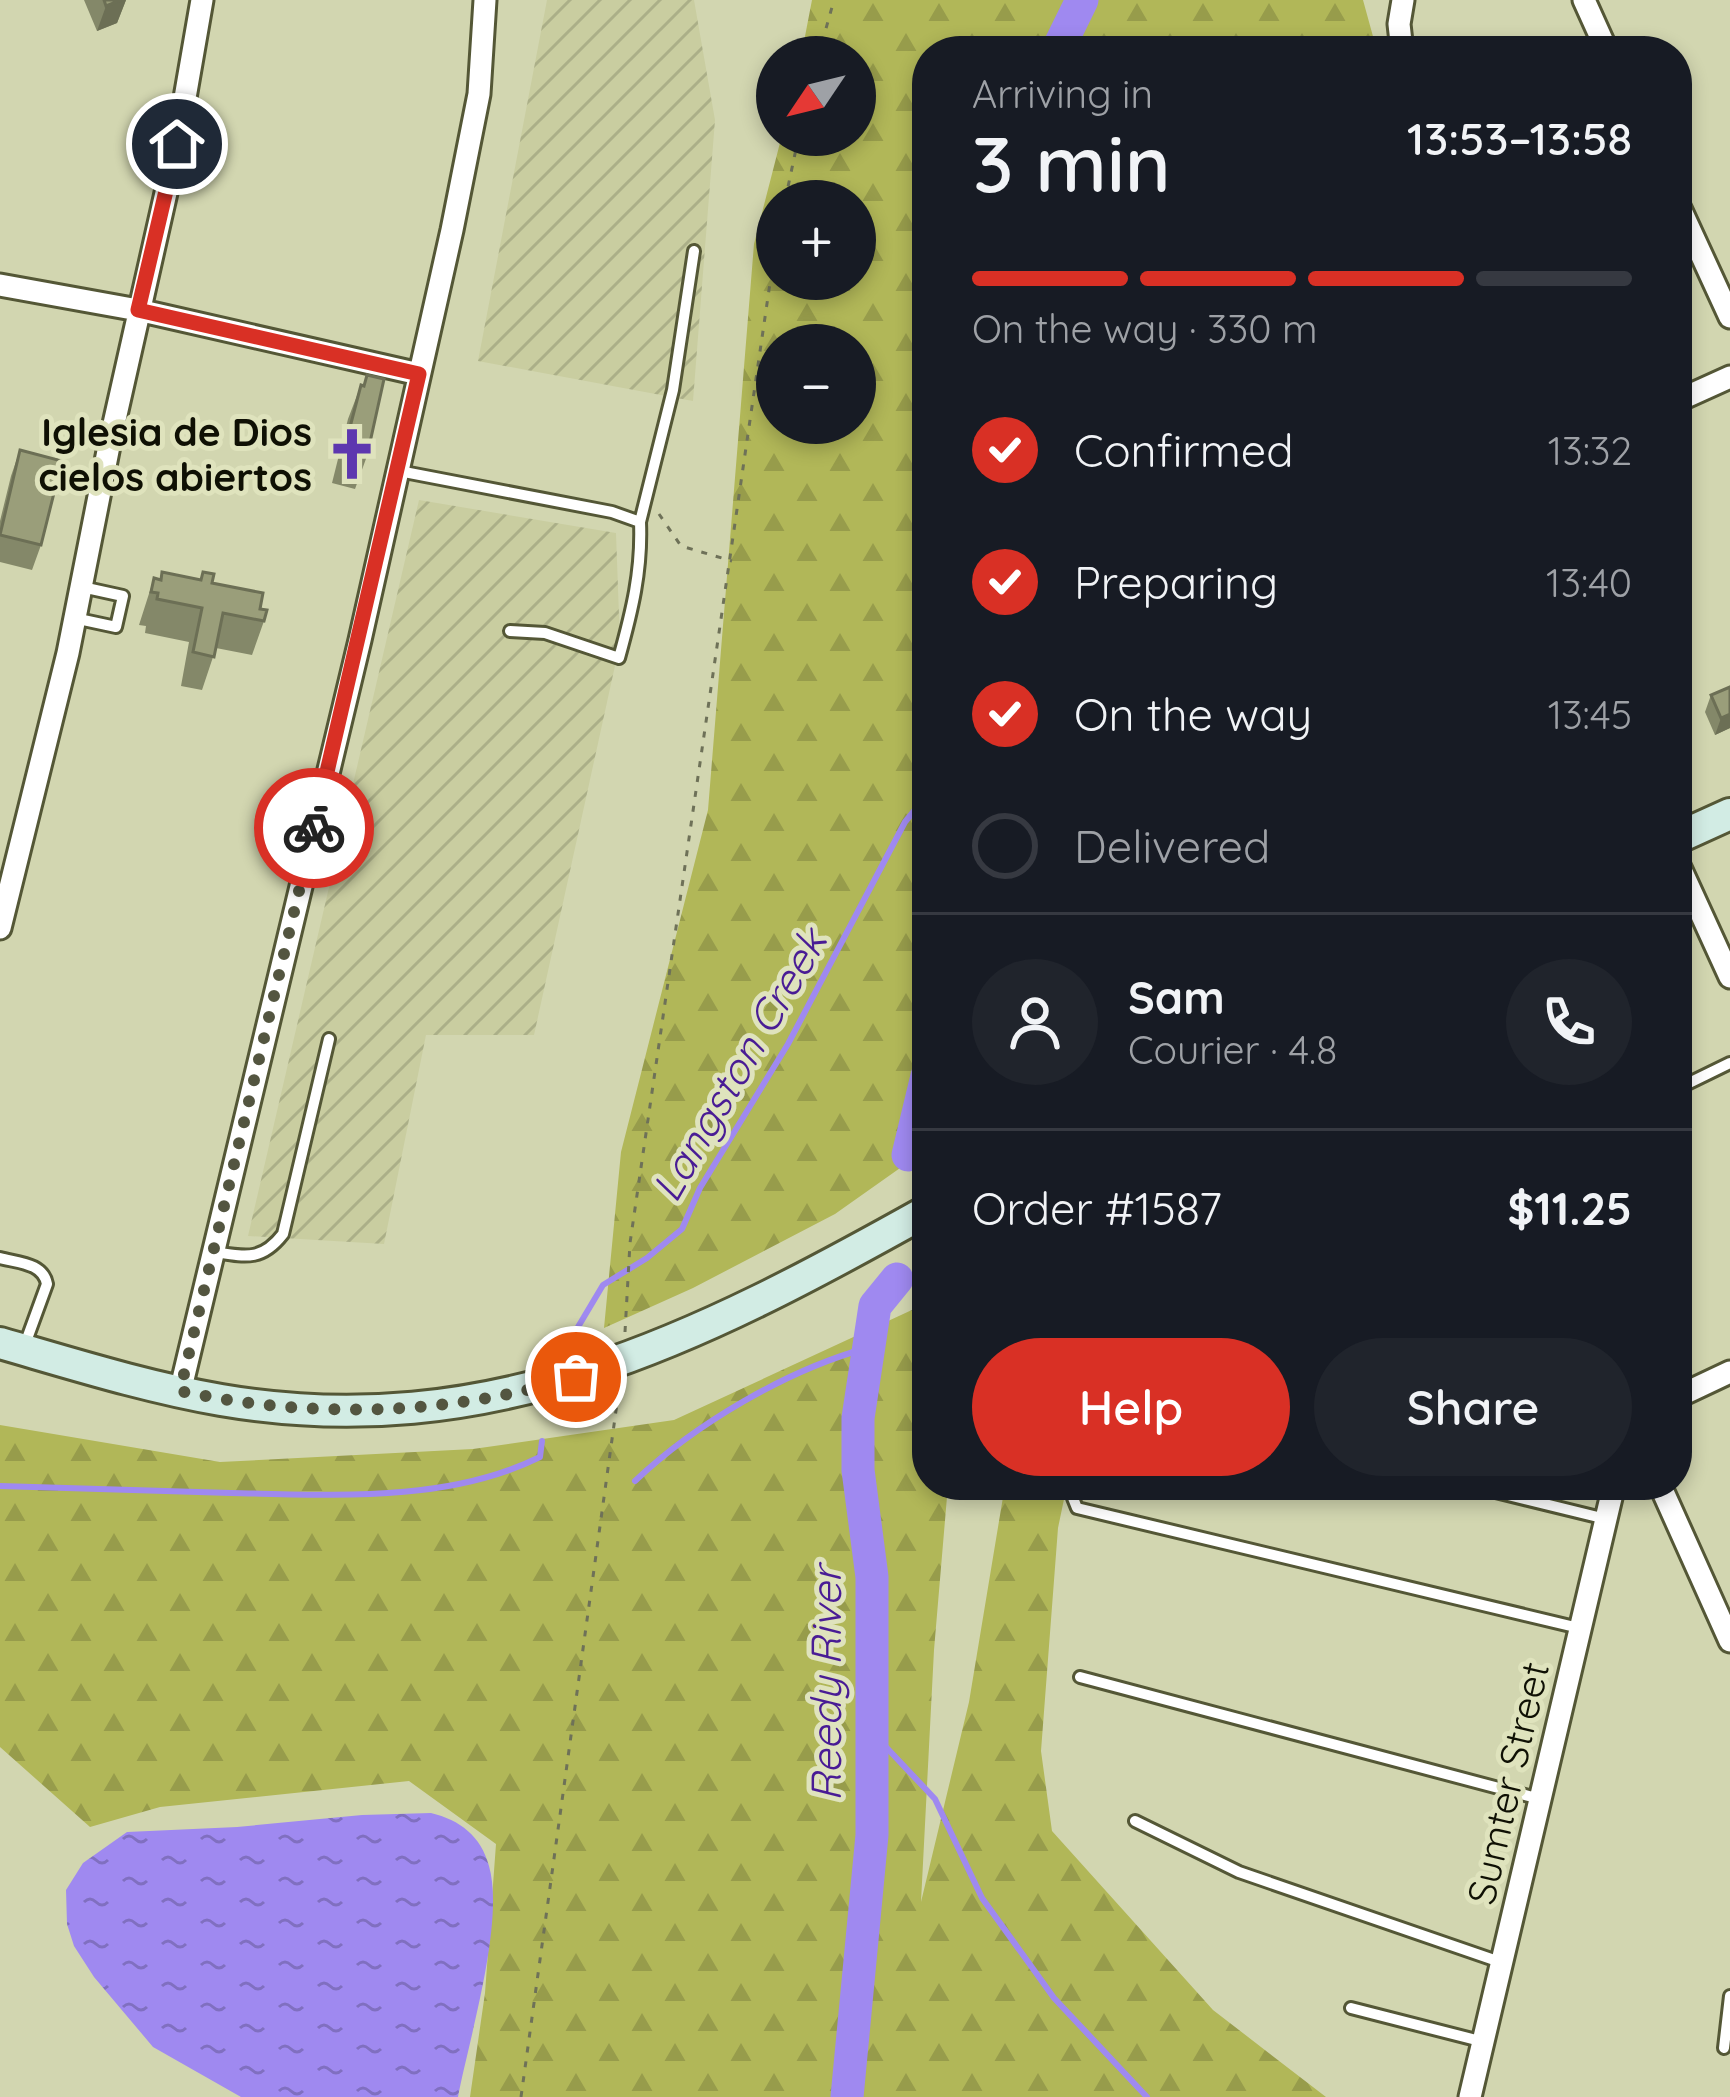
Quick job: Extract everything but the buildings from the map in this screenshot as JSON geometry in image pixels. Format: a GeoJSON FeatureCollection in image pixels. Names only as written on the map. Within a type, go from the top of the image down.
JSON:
{"type":"FeatureCollection","features":[{"type":"Feature","properties":{"kind":"main road"},"geometry":{"type":"LineString","coordinates":[[1692,831],[1730,814]]}},
{"type":"Feature","properties":{"kind":"main road"},"geometry":{"type":"LineString","coordinates":[[11,1347],[180,1391],[280,1408],[446,1405],[550,1385],[662,1347],[912,1219]]}},
{"type":"Feature","properties":{"kind":"street"},"geometry":{"type":"LineString","coordinates":[[0,928],[74,618],[177,144],[202,0]]}},
{"type":"Feature","properties":{"kind":"street"},"geometry":{"type":"LineString","coordinates":[[180,1391],[399,471],[478,94],[485,0]]}},
{"type":"Feature","properties":{"kind":"street"},"geometry":{"type":"LineString","coordinates":[[1400,36],[1403,0]]}},
{"type":"Feature","properties":{"kind":"street"},"geometry":{"type":"LineString","coordinates":[[1584,0],[1600,36]]}},
{"type":"Feature","properties":{"kind":"street"},"geometry":{"type":"LineString","coordinates":[[1692,235],[1730,317]]}},
{"type":"Feature","properties":{"kind":"street"},"geometry":{"type":"LineString","coordinates":[[0,284],[419,374]]}},
{"type":"Feature","properties":{"kind":"street"},"geometry":{"type":"LineString","coordinates":[[1692,394],[1730,377]]}},
{"type":"Feature","properties":{"kind":"street"},"geometry":{"type":"LineString","coordinates":[[1692,895],[1730,977]]}},
{"type":"Feature","properties":{"kind":"street"},"geometry":{"type":"LineString","coordinates":[[1692,1390],[1730,1372]]}},
{"type":"Feature","properties":{"kind":"street","name":"Sumter Street"},"geometry":{"type":"LineString","coordinates":[[1470,2097],[1610,1500]]}},
{"type":"Feature","properties":{"kind":"street"},"geometry":{"type":"LineString","coordinates":[[1667,1500],[1730,1641]]}},
{"type":"Feature","properties":{"kind":"lane"},"geometry":{"type":"LineString","coordinates":[[510,632],[545,633],[619,658],[638,593],[640,522],[673,390],[694,251]]}},
{"type":"Feature","properties":{"kind":"lane"},"geometry":{"type":"LineString","coordinates":[[399,471],[612,512],[640,522]]}},
{"type":"Feature","properties":{"kind":"lane"},"geometry":{"type":"LineString","coordinates":[[74,618],[116,627],[123,596],[80,586]]}},
{"type":"Feature","properties":{"kind":"lane"},"geometry":{"type":"LineString","coordinates":[[211,1252],[244,1257],[270,1251],[283,1234],[328,1039]]}},
{"type":"Feature","properties":{"kind":"lane"},"geometry":{"type":"LineString","coordinates":[[1692,1082],[1730,1063]]}},
{"type":"Feature","properties":{"kind":"lane"},"geometry":{"type":"LineString","coordinates":[[0,1258],[41,1269],[47,1284],[11,1347]]}},
{"type":"Feature","properties":{"kind":"lane"},"geometry":{"type":"LineString","coordinates":[[1073,1500],[1077,1508],[1582,1629]]}},
{"type":"Feature","properties":{"kind":"lane"},"geometry":{"type":"LineString","coordinates":[[1528,1500],[1606,1519]]}},
{"type":"Feature","properties":{"kind":"lane"},"geometry":{"type":"LineString","coordinates":[[1079,1677],[1540,1799]]}},
{"type":"Feature","properties":{"kind":"lane"},"geometry":{"type":"LineString","coordinates":[[1135,1821],[1239,1872],[1503,1963]]}},
{"type":"Feature","properties":{"kind":"lane"},"geometry":{"type":"LineString","coordinates":[[1724,2048],[1730,1996]]}},
{"type":"Feature","properties":{"kind":"lane"},"geometry":{"type":"LineString","coordinates":[[1352,2008],[1484,2042]]}},
{"type":"Feature","properties":{"kind":"path"},"geometry":{"type":"LineString","coordinates":[[824,36],[834,0]]}},
{"type":"Feature","properties":{"kind":"path"},"geometry":{"type":"LineString","coordinates":[[625,1332],[630,1243],[768,300]]}},
{"type":"Feature","properties":{"kind":"path"},"geometry":{"type":"LineString","coordinates":[[520,2097],[618,1396]]}},
{"type":"Feature","properties":{"kind":"shaded area"},"geometry":{"type":"Polygon","coordinates":[[[547,0],[694,0],[715,120],[693,401],[478,361],[547,0]]]}},
{"type":"Feature","properties":{"kind":"shaded area"},"geometry":{"type":"Polygon","coordinates":[[[419,500],[616,533],[620,643],[534,1035],[426,1035],[384,1244],[248,1236],[419,500]]]}},
{"type":"Feature","properties":{"kind":"green space"},"geometry":{"type":"Polygon","coordinates":[[[812,0],[1363,0],[1373,36],[912,36],[912,1160],[835,1214],[604,1328],[621,1152],[708,810],[756,236],[756,300],[876,300],[876,180],[770,180],[777,156],[876,156],[876,36],[805,36],[812,0]]]}},
{"type":"Feature","properties":{"kind":"green space"},"geometry":{"type":"Polygon","coordinates":[[[912,1310],[912,1500],[947,1500],[921,1902],[969,1702],[1003,1500],[1064,1500],[1041,1751],[1052,1831],[1213,2010],[1326,2097],[470,2097],[485,1993],[496,1844],[409,1781],[160,1807],[90,1827],[0,1747],[0,1425],[220,1462],[473,1449],[674,1420],[912,1310]]]}},
{"type":"Feature","properties":{"kind":"water"},"geometry":{"type":"Polygon","coordinates":[[[431,1813],[460,1825],[475,1838],[489,1866],[493,1890],[489,1948],[458,2097],[241,2097],[153,2047],[74,1946],[67,1924],[66,1890],[83,1863],[127,1832],[431,1813]]]}},
{"type":"Feature","properties":{"kind":"waterway","name":"Reedy River"},"geometry":{"type":"LineString","coordinates":[[1064,36],[1082,0]]}},
{"type":"Feature","properties":{"kind":"waterway","name":"Langston Creek"},"geometry":{"type":"LineString","coordinates":[[572,1337],[603,1285],[682,1229],[700,1188],[788,1044],[912,813]]}},
{"type":"Feature","properties":{"kind":"waterway","name":"Reedy River"},"geometry":{"type":"LineString","coordinates":[[908,1155],[912,1138]]}},
{"type":"Feature","properties":{"kind":"waterway","name":"Reedy River"},"geometry":{"type":"LineString","coordinates":[[847,2097],[872,1835],[872,1577],[858,1470],[858,1418],[875,1306],[897,1279]]}},
{"type":"Feature","properties":{"kind":"waterway"},"geometry":{"type":"LineString","coordinates":[[635,1481],[685,1439],[744,1401],[805,1370],[867,1348]]}},
{"type":"Feature","properties":{"kind":"waterway","name":"Langston Creek"},"geometry":{"type":"LineString","coordinates":[[0,1486],[389,1493],[504,1472],[540,1457],[542,1441]]}},
{"type":"Feature","properties":{"kind":"waterway"},"geometry":{"type":"LineString","coordinates":[[869,1729],[935,1799],[982,1898],[1054,1998],[1147,2097]]}},
{"type":"Feature","properties":{"kind":"way so far"},"geometry":{"type":"LineString","coordinates":[[314,828],[180,1391],[280,1408],[389,1409],[502,1396],[576,1377]]}},
{"type":"Feature","properties":{"kind":"place","name":"Iglesia de Dios cielos abiertos"},"geometry":{"type":"Point","coordinates":[352,454]}},
{"type":"Feature","properties":{"kind":"route"},"geometry":{"type":"LineString","coordinates":[[177,144],[138,310],[419,374],[314,828]]}}]}
